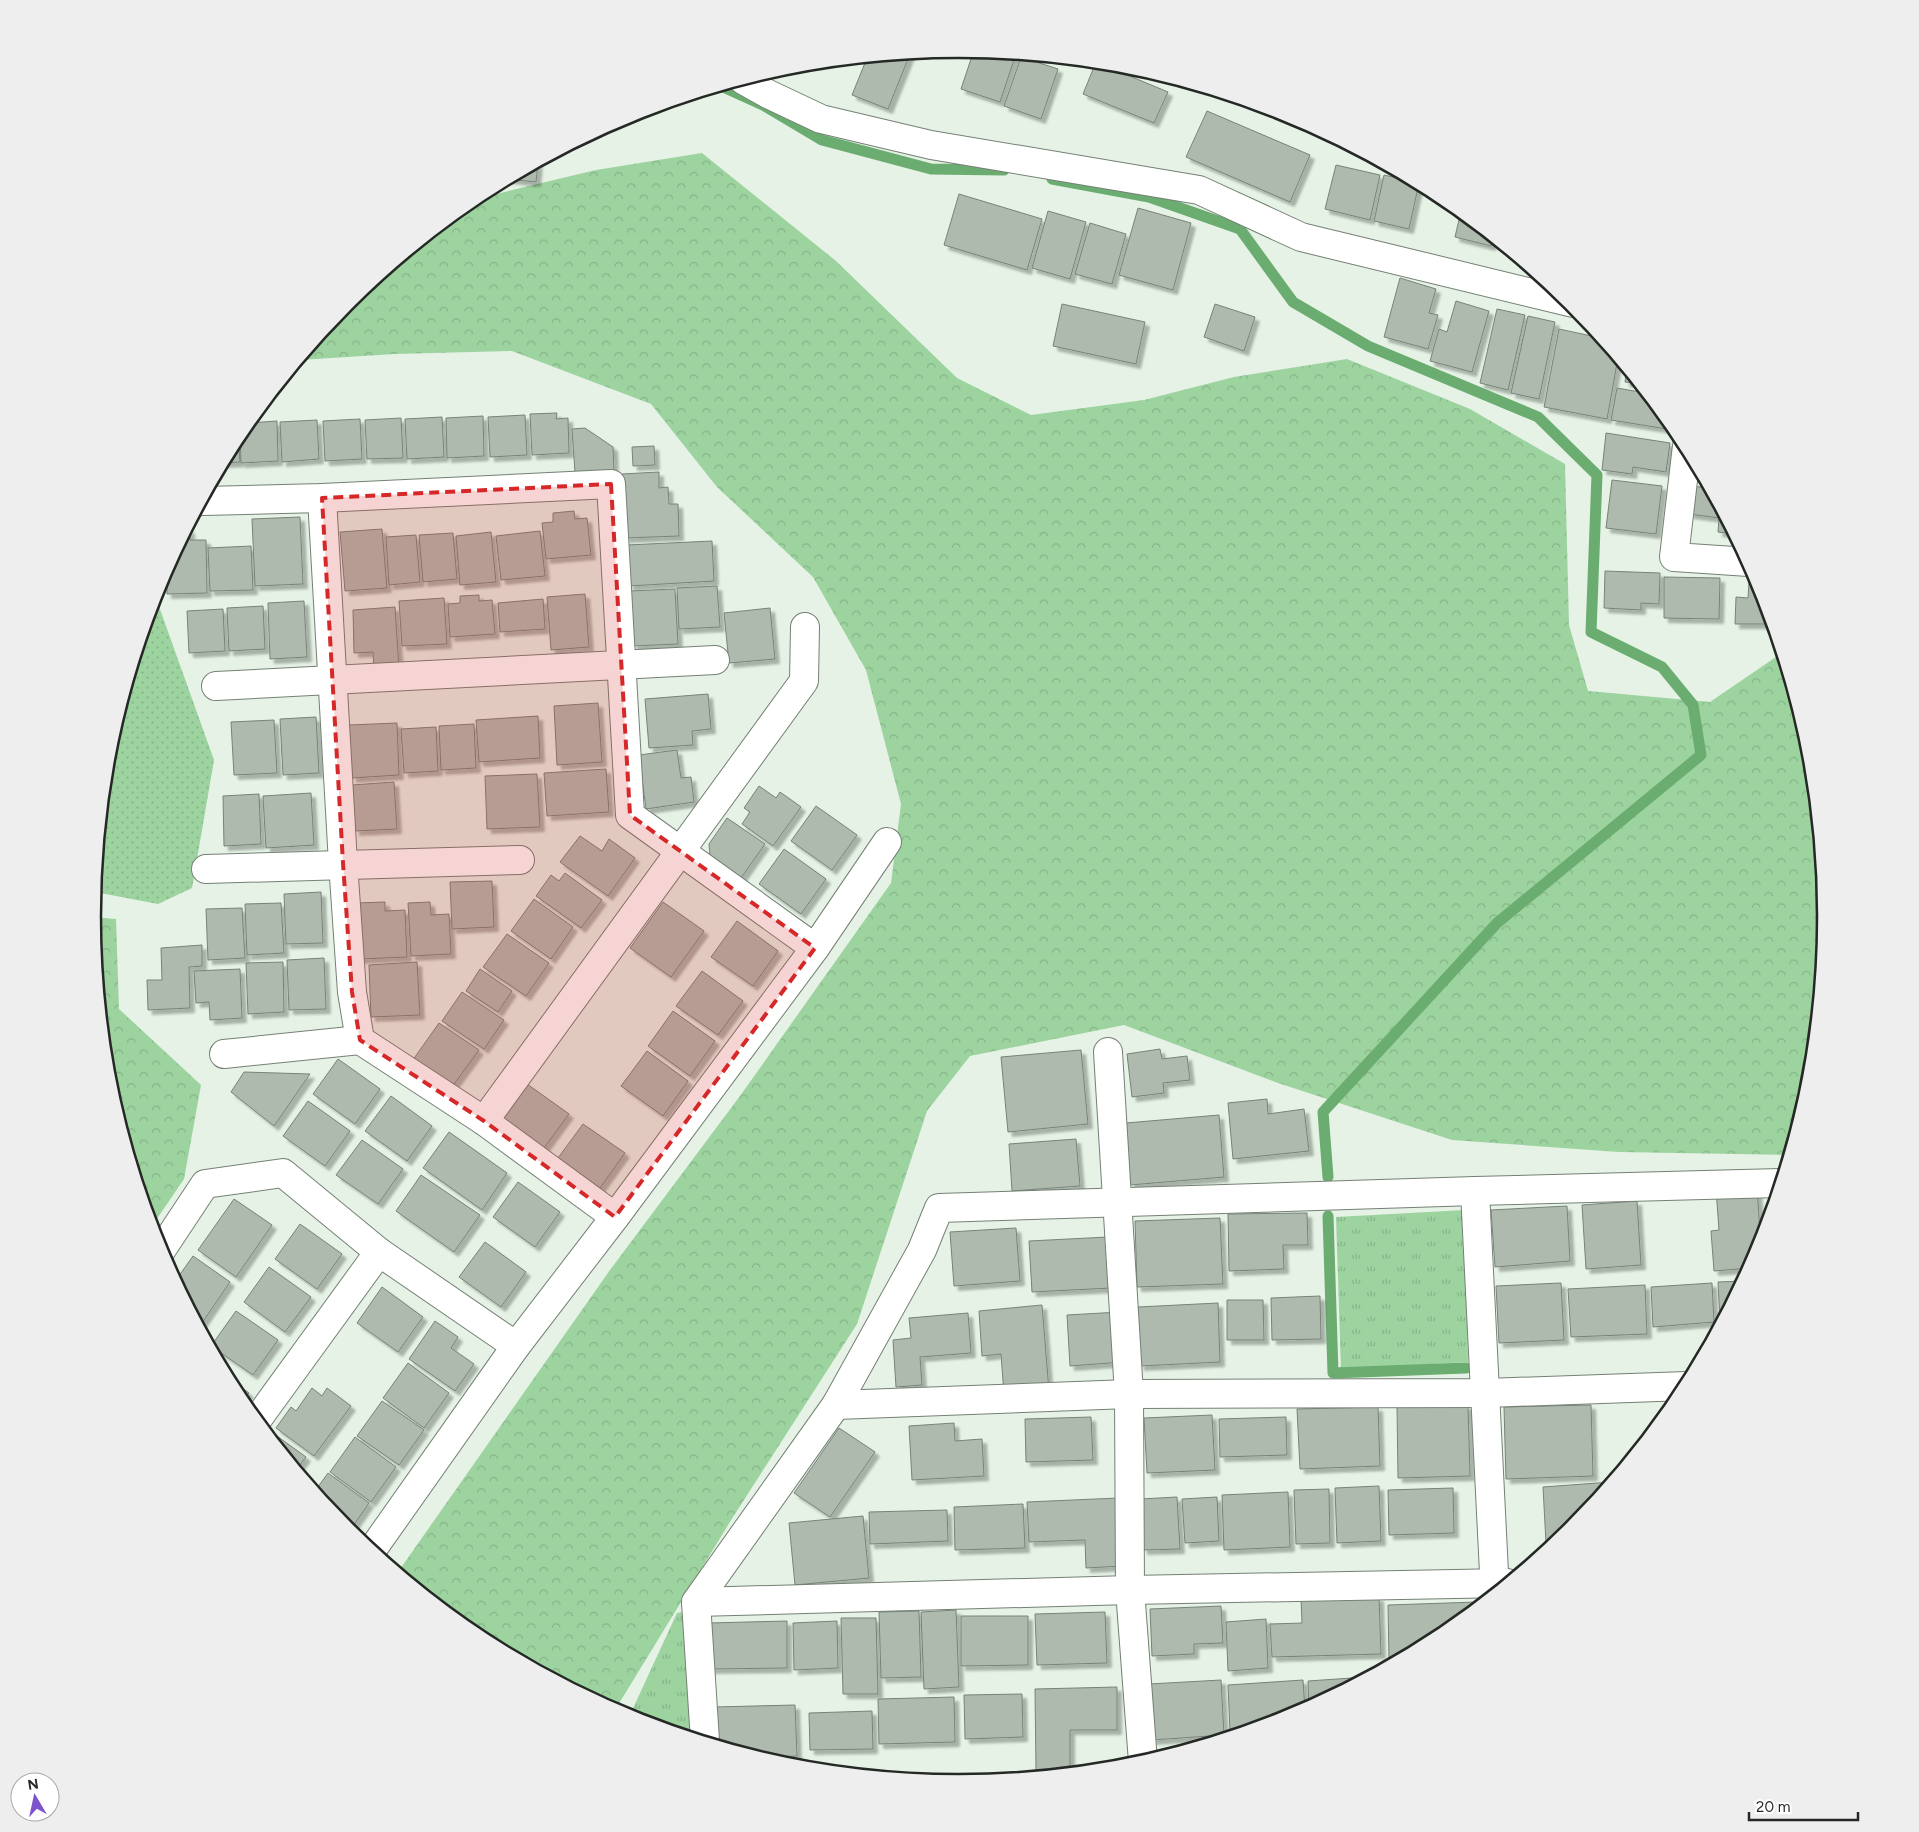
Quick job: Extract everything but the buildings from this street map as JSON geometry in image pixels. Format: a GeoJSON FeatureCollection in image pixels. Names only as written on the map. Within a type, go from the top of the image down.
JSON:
{"type":"FeatureCollection","features":[{"type":"Feature","properties":{"kind":"street"},"geometry":{"type":"LineString","coordinates":[[750,84],[821,119],[930,145],[1199,190],[1301,237],[1556,299]]}},
{"type":"Feature","properties":{"kind":"street"},"geometry":{"type":"LineString","coordinates":[[1685,459],[1674,557],[1741,561]]}},
{"type":"Feature","properties":{"kind":"street"},"geometry":{"type":"LineString","coordinates":[[209,501],[322,498],[611,484],[630,815],[814,948]]}},
{"type":"Feature","properties":{"kind":"street"},"geometry":{"type":"LineString","coordinates":[[322,498],[352,992],[360,1040]]}},
{"type":"Feature","properties":{"kind":"street"},"geometry":{"type":"LineString","coordinates":[[484,1121],[804,681],[805,627]]}},
{"type":"Feature","properties":{"kind":"street"},"geometry":{"type":"LineString","coordinates":[[216,686],[714,660]]}},
{"type":"Feature","properties":{"kind":"street"},"geometry":{"type":"LineString","coordinates":[[376,1545],[516,1346],[814,948],[887,842]]}},
{"type":"Feature","properties":{"kind":"street"},"geometry":{"type":"LineString","coordinates":[[206,869],[343,863],[520,860]]}},
{"type":"Feature","properties":{"kind":"street"},"geometry":{"type":"LineString","coordinates":[[224,1054],[360,1040],[484,1121],[615,1216]]}},
{"type":"Feature","properties":{"kind":"street"},"geometry":{"type":"LineString","coordinates":[[1108,1052],[1129,1394],[1130,1590],[1142,1754]]}},
{"type":"Feature","properties":{"kind":"street"},"geometry":{"type":"LineString","coordinates":[[166,1244],[205,1184],[283,1173],[379,1252],[516,1346]]}},
{"type":"Feature","properties":{"kind":"street"},"geometry":{"type":"LineString","coordinates":[[706,1736],[696,1602],[836,1405],[922,1250],[940,1208],[1775,1183]]}},
{"type":"Feature","properties":{"kind":"street"},"geometry":{"type":"LineString","coordinates":[[1476,1191],[1486,1393],[1499,1583]]}},
{"type":"Feature","properties":{"kind":"street"},"geometry":{"type":"LineString","coordinates":[[261,1415],[379,1252]]}},
{"type":"Feature","properties":{"kind":"street"},"geometry":{"type":"LineString","coordinates":[[836,1405],[1129,1394],[1486,1393],[1677,1386]]}},
{"type":"Feature","properties":{"kind":"street"},"geometry":{"type":"LineString","coordinates":[[696,1602],[1130,1590],[1495,1586]]}},
{"type":"Feature","properties":{"kind":"highlighted area"},"geometry":{"type":"Polygon","coordinates":[[[611,484],[630,815],[815,948],[615,1217],[484,1121],[360,1040],[352,992],[322,498],[611,484]]]}},
{"type":"Feature","properties":{"kind":"green space"},"geometry":{"type":"Polygon","coordinates":[[[702,153],[836,261],[957,378],[1031,415],[1144,400],[1234,377],[1347,359],[1470,409],[1565,464],[1569,625],[1588,691],[1710,702],[1777,656],[1789,694],[1802,749],[1811,804],[1818,916],[1811,1028],[1802,1083],[1784,1155],[1619,1152],[1452,1140],[1275,1082],[1124,1025],[970,1056],[927,1111],[857,1324],[733,1517],[619,1704],[580,1686],[530,1659],[483,1630],[437,1597],[401,1568],[610,1270],[740,1096],[891,883],[901,804],[866,670],[813,577],[717,487],[651,404],[512,351],[394,354],[306,360],[352,309],[393,271],[437,235],[483,202],[496,194],[596,170],[702,153]]]}},
{"type":"Feature","properties":{"kind":"green space"},"geometry":{"type":"Polygon","coordinates":[[[159,607],[214,760],[192,888],[158,904],[102,893],[108,804],[117,749],[130,694],[159,607]]]}},
{"type":"Feature","properties":{"kind":"green space"},"geometry":{"type":"Polygon","coordinates":[[[101,918],[116,919],[119,1009],[201,1085],[184,1179],[157,1219],[130,1138],[117,1083],[108,1028],[101,918]]]}},
{"type":"Feature","properties":{"kind":"green space"},"geometry":{"type":"Polygon","coordinates":[[[1465,1210],[1468,1362],[1341,1369],[1336,1217],[1465,1210]]]}},
{"type":"Feature","properties":{"kind":"green space"},"geometry":{"type":"Polygon","coordinates":[[[687,1611],[691,1731],[632,1710],[677,1613],[687,1611]]]}},
{"type":"Feature","properties":{"kind":"waterway"},"geometry":{"type":"LineString","coordinates":[[729,89],[763,105],[822,140],[931,169],[1004,170]]}},
{"type":"Feature","properties":{"kind":"waterway"},"geometry":{"type":"LineString","coordinates":[[1052,179],[1149,197],[1240,229],[1293,302],[1368,346],[1538,417],[1597,475],[1591,632],[1662,667],[1693,705],[1701,755],[1497,923],[1323,1112],[1328,1177]]}},
{"type":"Feature","properties":{"kind":"waterway"},"geometry":{"type":"LineString","coordinates":[[1328,1216],[1333,1373],[1466,1368]]}}]}
